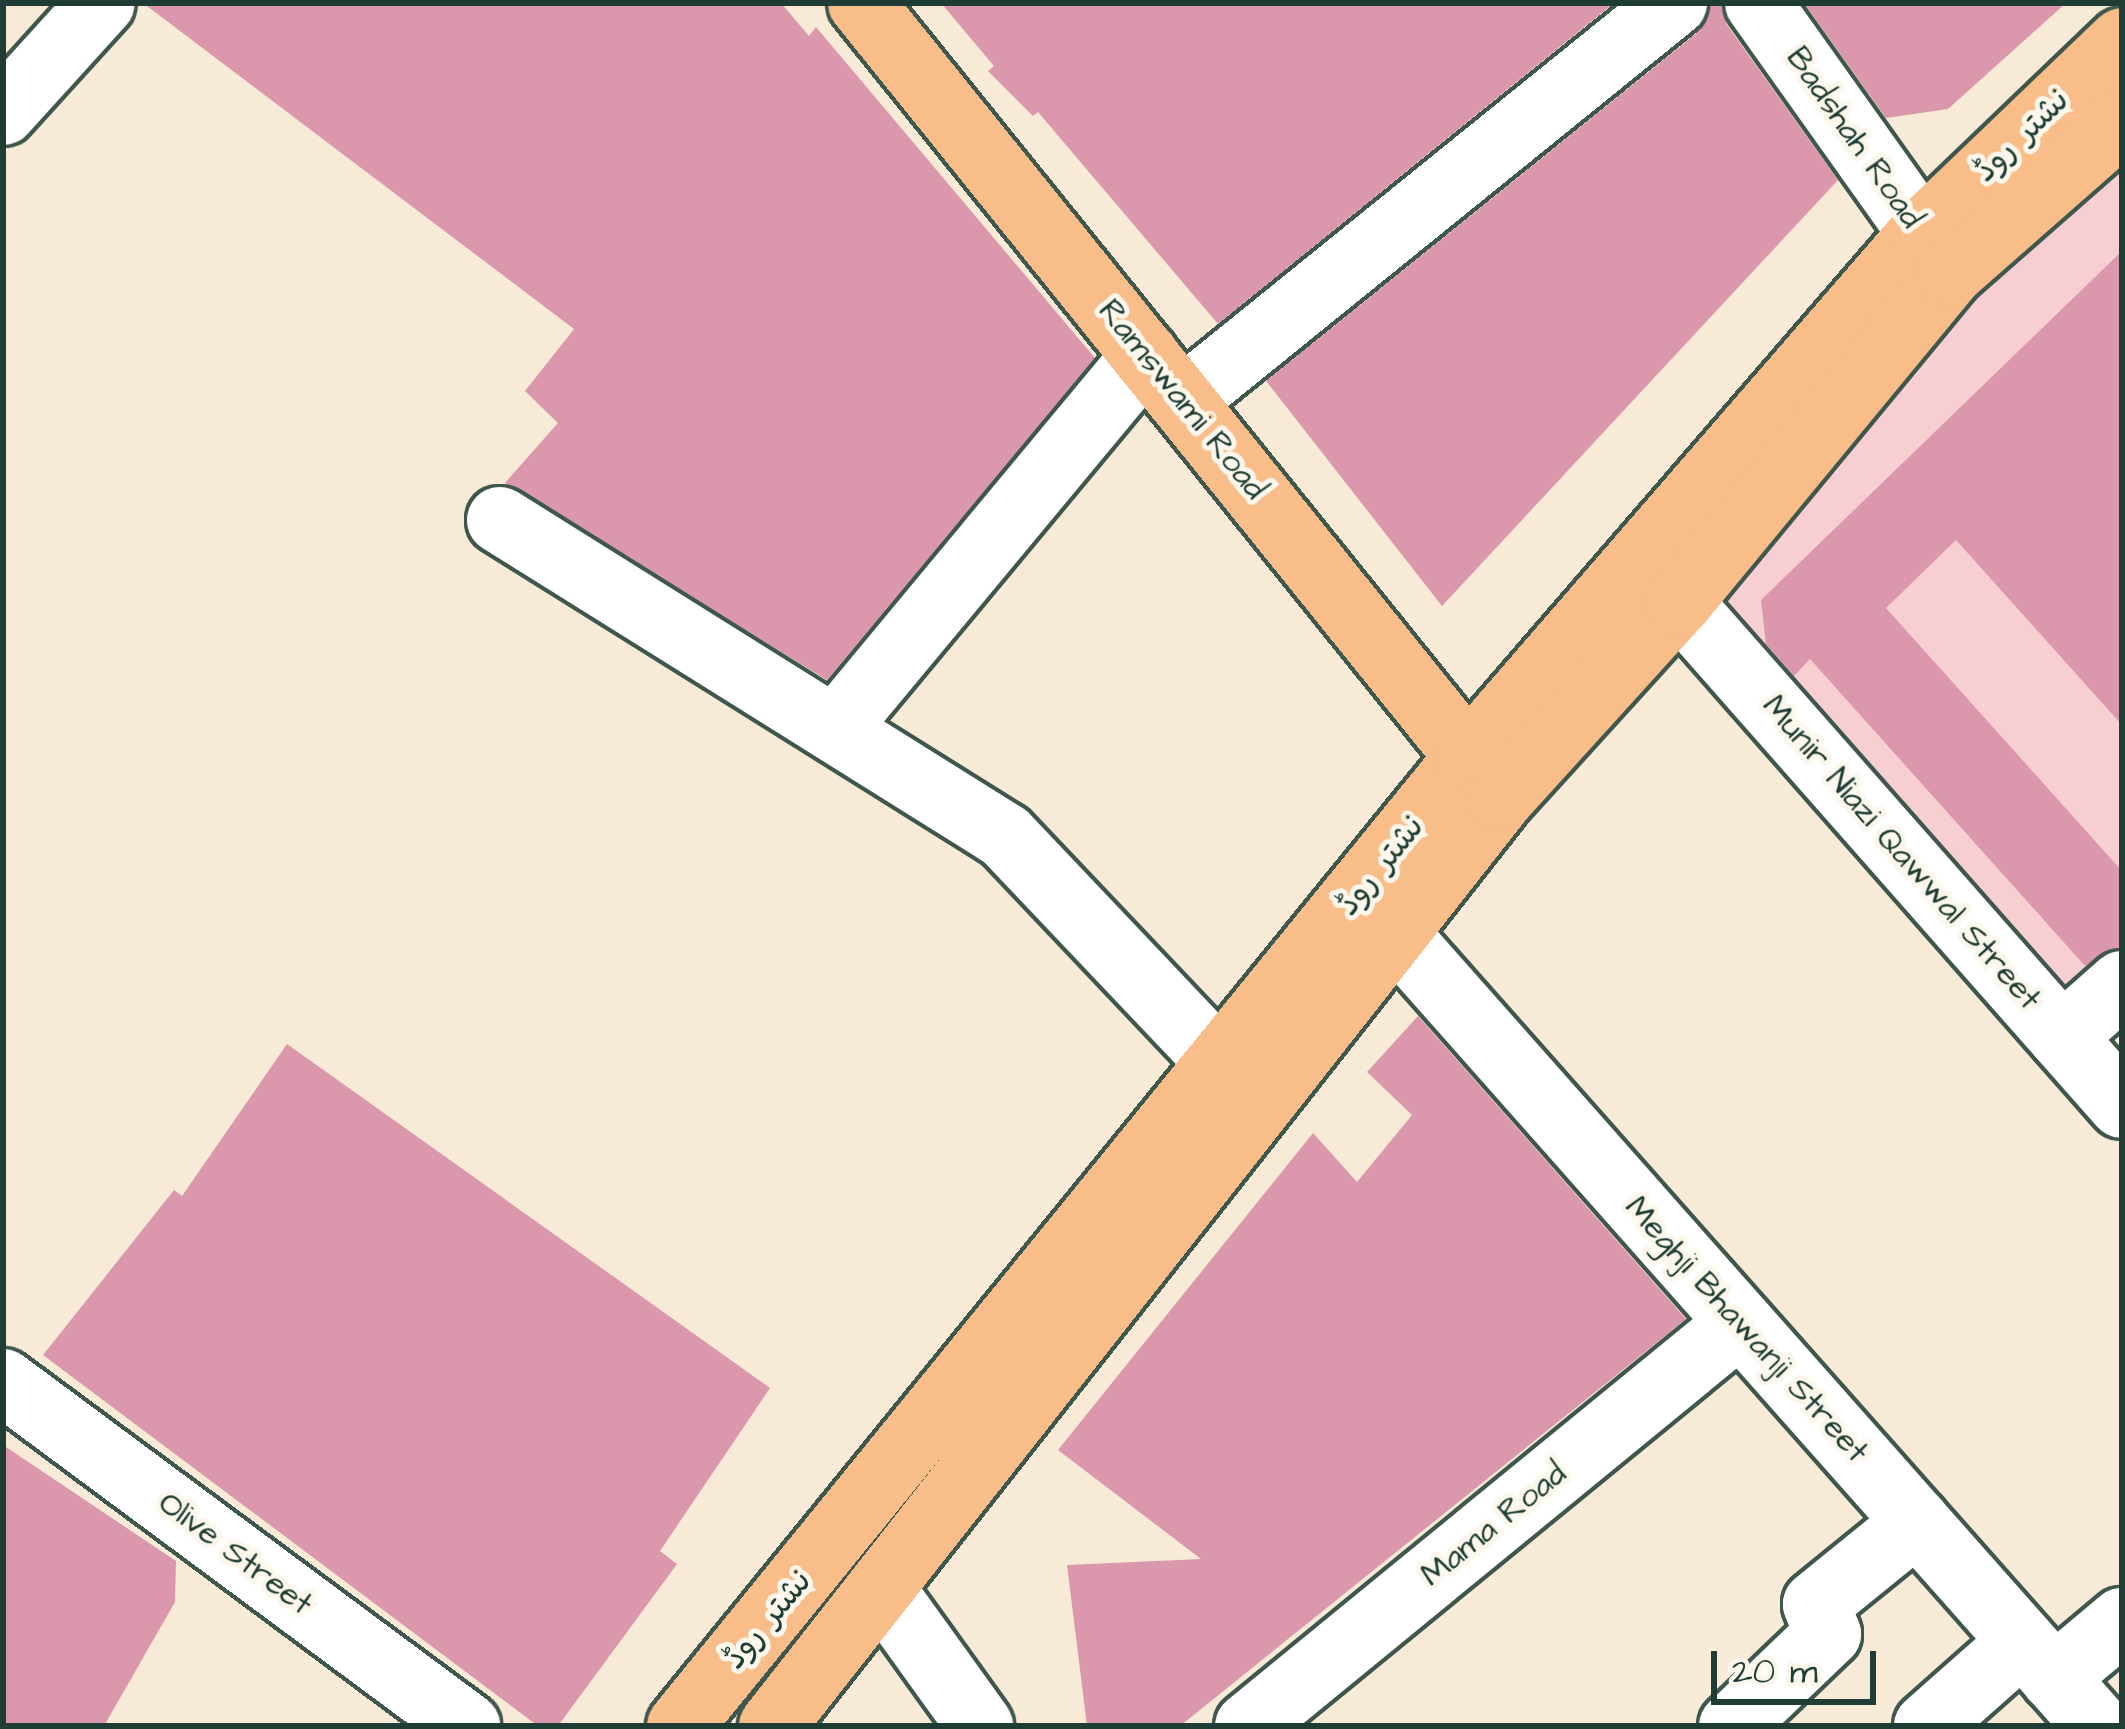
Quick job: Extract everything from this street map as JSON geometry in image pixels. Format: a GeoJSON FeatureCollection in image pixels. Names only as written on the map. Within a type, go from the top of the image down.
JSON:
{"type":"FeatureCollection","features":[{"type":"Feature","properties":{"kind":"main road","name":"Ramswami Road"},"geometry":{"type":"LineString","coordinates":[[861,3],[1485,777]]}},
{"type":"Feature","properties":{"kind":"main road","name":"نشتر روڈ"},"geometry":{"type":"LineString","coordinates":[[680,1726],[1221,1064],[1485,777],[2122,41]]}},
{"type":"Feature","properties":{"kind":"main road","name":"نشتر روڈ"},"geometry":{"type":"LineString","coordinates":[[772,1726],[1395,933],[1485,777],[1679,602],[1936,253],[2122,122]]}},
{"type":"Feature","properties":{"kind":"street"},"geometry":{"type":"LineString","coordinates":[[3,112],[102,3]]}},
{"type":"Feature","properties":{"kind":"street"},"geometry":{"type":"LineString","coordinates":[[835,729],[1164,378],[1674,3]]}},
{"type":"Feature","properties":{"kind":"street","name":"Badshah Road"},"geometry":{"type":"LineString","coordinates":[[1758,3],[1936,253]]}},
{"type":"Feature","properties":{"kind":"street"},"geometry":{"type":"LineString","coordinates":[[500,520],[1005,836],[1221,1064]]}},
{"type":"Feature","properties":{"kind":"street","name":"Munir Niazi Qawwal Street"},"geometry":{"type":"LineString","coordinates":[[1679,602],[2122,1105]]}},
{"type":"Feature","properties":{"kind":"street","name":"Meghji Bhawanji Street"},"geometry":{"type":"LineString","coordinates":[[1395,933],[2097,1726]]}},
{"type":"Feature","properties":{"kind":"street"},"geometry":{"type":"LineString","coordinates":[[2062,1036],[2122,984]]}},
{"type":"Feature","properties":{"kind":"street","name":"Mama Road"},"geometry":{"type":"LineString","coordinates":[[1248,1726],[1740,1323]]}},
{"type":"Feature","properties":{"kind":"street","name":"Olive Street"},"geometry":{"type":"LineString","coordinates":[[3,1382],[467,1726]]}},
{"type":"Feature","properties":{"kind":"street"},"geometry":{"type":"LineString","coordinates":[[1732,1726],[1828,1634],[1816,1604],[1917,1522]]}},
{"type":"Feature","properties":{"kind":"street"},"geometry":{"type":"LineString","coordinates":[[881,1588],[980,1726]]}},
{"type":"Feature","properties":{"kind":"street"},"geometry":{"type":"LineString","coordinates":[[1927,1726],[2038,1660],[2122,1621]]}},
{"type":"Feature","properties":{"kind":"shaded area"},"geometry":{"type":"Polygon","coordinates":[[[2122,121],[2122,979],[2059,1034],[1679,601],[2122,121]]]}},
{"type":"Feature","properties":{"kind":"building"},"geometry":{"type":"Polygon","coordinates":[[[143,3],[781,3],[809,36],[816,27],[1095,358],[827,680],[505,483],[558,423],[525,391],[574,329],[143,3]]]}},
{"type":"Feature","properties":{"kind":"building"},"geometry":{"type":"Polygon","coordinates":[[[941,3],[1614,3],[1218,324],[1038,112],[1033,116],[988,71],[994,66],[941,3]]]}},
{"type":"Feature","properties":{"kind":"building"},"geometry":{"type":"Polygon","coordinates":[[[1711,3],[1721,3],[1727,25],[1838,180],[1442,606],[1266,381],[1698,32],[1711,3]]]}},
{"type":"Feature","properties":{"kind":"building"},"geometry":{"type":"Polygon","coordinates":[[[1804,3],[2066,3],[1948,109],[1886,118],[1804,3]]]}},
{"type":"Feature","properties":{"kind":"building"},"geometry":{"type":"Polygon","coordinates":[[[2122,251],[2122,725],[1956,540],[1886,608],[2122,871],[2122,948],[2085,966],[1810,659],[1794,676],[1766,644],[1761,600],[2122,251]]]}},
{"type":"Feature","properties":{"kind":"building"},"geometry":{"type":"Polygon","coordinates":[[[1418,1016],[1686,1319],[1180,1726],[1087,1726],[1067,1565],[1201,1559],[1058,1450],[1313,1133],[1357,1182],[1412,1115],[1367,1072],[1418,1016]]]}},
{"type":"Feature","properties":{"kind":"building"},"geometry":{"type":"Polygon","coordinates":[[[287,1044],[770,1388],[660,1551],[677,1564],[558,1726],[538,1726],[43,1355],[174,1190],[182,1196],[287,1044]]]}},
{"type":"Feature","properties":{"kind":"building"},"geometry":{"type":"Polygon","coordinates":[[[3,1445],[176,1561],[175,1602],[104,1726],[3,1726],[3,1445]]]}}]}
